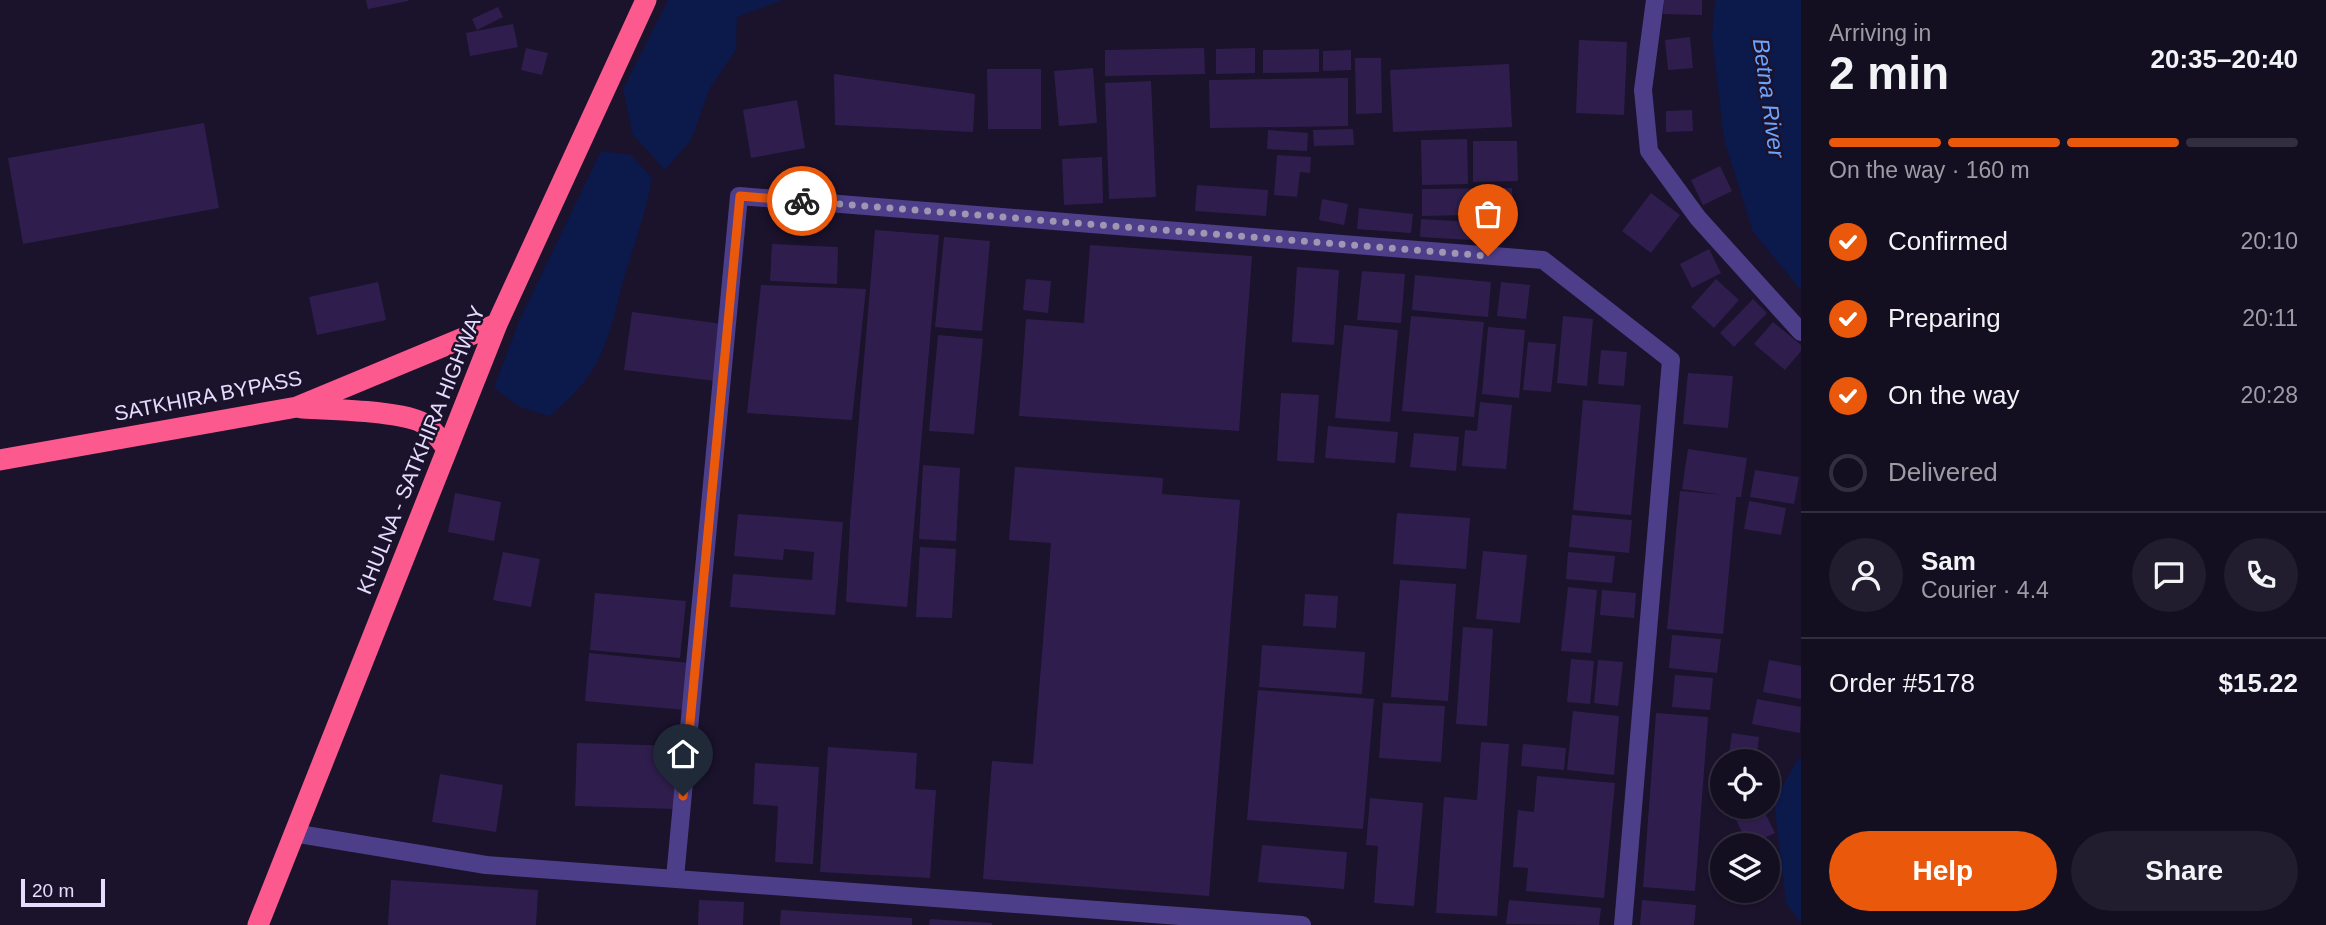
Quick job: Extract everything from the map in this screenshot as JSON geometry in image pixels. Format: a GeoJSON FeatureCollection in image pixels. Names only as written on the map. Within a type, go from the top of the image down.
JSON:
{"type":"FeatureCollection","features":[{"type":"Feature","properties":{"kind":"highway","name":"KHULNA - SATKHIRA HIGHWAY"},"geometry":{"type":"LineString","coordinates":[[258,925],[497,324],[646,0]]}},
{"type":"Feature","properties":{"kind":"highway","name":"SATKHIRA BYPASS"},"geometry":{"type":"LineString","coordinates":[[0,460],[297,407],[497,324]]}},
{"type":"Feature","properties":{"kind":"highway"},"geometry":{"type":"LineString","coordinates":[[297,407],[361,412],[419,421],[438,435],[447,449]]}},
{"type":"Feature","properties":{"kind":"street"},"geometry":{"type":"LineString","coordinates":[[1654,0],[1643,90],[1648,151],[1698,218],[1801,332]]}},
{"type":"Feature","properties":{"kind":"street"},"geometry":{"type":"LineString","coordinates":[[675,878],[740,196],[1543,260],[1671,360],[1623,925]]}},
{"type":"Feature","properties":{"kind":"street"},"geometry":{"type":"LineString","coordinates":[[293,832],[486,865],[1301,925]]}},
{"type":"Feature","properties":{"kind":"water"},"geometry":{"type":"Polygon","coordinates":[[[668,0],[783,0],[737,17],[736,50],[710,88],[691,140],[665,170],[633,135],[623,89],[668,0]]]}},
{"type":"Feature","properties":{"kind":"water","name":"Betna River"},"geometry":{"type":"Polygon","coordinates":[[[1715,0],[1801,0],[1801,290],[1753,232],[1724,139],[1712,37],[1715,0]]]}},
{"type":"Feature","properties":{"kind":"water"},"geometry":{"type":"Polygon","coordinates":[[[601,151],[631,155],[652,178],[650,189],[611,328],[596,364],[570,398],[549,416],[520,407],[494,388],[519,321],[601,151]]]}},
{"type":"Feature","properties":{"kind":"water"},"geometry":{"type":"Polygon","coordinates":[[[1801,758],[1801,923],[1786,903],[1780,833],[1778,833],[1776,819],[1780,819],[1780,791],[1797,760],[1801,758]]]}},
{"type":"Feature","properties":{"kind":"building"},"geometry":{"type":"Polygon","coordinates":[[[366,0],[408,0],[408,1],[368,9],[366,0]]]}},
{"type":"Feature","properties":{"kind":"building"},"geometry":{"type":"Polygon","coordinates":[[[1664,0],[1702,0],[1702,15],[1663,14],[1664,0]]]}},
{"type":"Feature","properties":{"kind":"building"},"geometry":{"type":"Polygon","coordinates":[[[498,7],[503,17],[477,30],[472,19],[498,7]]]}},
{"type":"Feature","properties":{"kind":"building"},"geometry":{"type":"Polygon","coordinates":[[[513,24],[518,47],[470,56],[466,33],[513,24]]]}},
{"type":"Feature","properties":{"kind":"building"},"geometry":{"type":"Polygon","coordinates":[[[1690,37],[1693,68],[1668,70],[1665,40],[1690,37]]]}},
{"type":"Feature","properties":{"kind":"building"},"geometry":{"type":"Polygon","coordinates":[[[1579,40],[1627,42],[1624,115],[1576,113],[1579,40]]]}},
{"type":"Feature","properties":{"kind":"building"},"geometry":{"type":"Polygon","coordinates":[[[526,48],[548,53],[542,75],[521,70],[526,48]]]}},
{"type":"Feature","properties":{"kind":"building"},"geometry":{"type":"Polygon","coordinates":[[[1204,48],[1205,74],[1105,76],[1105,50],[1204,48]]]}},
{"type":"Feature","properties":{"kind":"building"},"geometry":{"type":"Polygon","coordinates":[[[1255,48],[1255,73],[1216,74],[1216,49],[1255,48]]]}},
{"type":"Feature","properties":{"kind":"building"},"geometry":{"type":"Polygon","coordinates":[[[1319,49],[1319,72],[1263,73],[1263,50],[1319,49]]]}},
{"type":"Feature","properties":{"kind":"building"},"geometry":{"type":"Polygon","coordinates":[[[1351,50],[1351,70],[1323,71],[1323,51],[1351,50]]]}},
{"type":"Feature","properties":{"kind":"building"},"geometry":{"type":"Polygon","coordinates":[[[1355,58],[1381,58],[1382,113],[1356,114],[1355,58]]]}},
{"type":"Feature","properties":{"kind":"building"},"geometry":{"type":"Polygon","coordinates":[[[1509,64],[1512,127],[1393,132],[1390,70],[1509,64]]]}},
{"type":"Feature","properties":{"kind":"building"},"geometry":{"type":"Polygon","coordinates":[[[1093,68],[1097,123],[1059,126],[1054,71],[1093,68]]]}},
{"type":"Feature","properties":{"kind":"building"},"geometry":{"type":"Polygon","coordinates":[[[987,69],[1041,69],[1041,129],[988,129],[987,69]]]}},
{"type":"Feature","properties":{"kind":"building"},"geometry":{"type":"Polygon","coordinates":[[[834,74],[975,94],[973,132],[835,125],[834,74]]]}},
{"type":"Feature","properties":{"kind":"building"},"geometry":{"type":"Polygon","coordinates":[[[1348,78],[1348,126],[1210,128],[1209,80],[1348,78]]]}},
{"type":"Feature","properties":{"kind":"building"},"geometry":{"type":"Polygon","coordinates":[[[1151,81],[1156,197],[1109,199],[1105,83],[1151,81]]]}},
{"type":"Feature","properties":{"kind":"building"},"geometry":{"type":"Polygon","coordinates":[[[797,100],[805,148],[751,158],[743,110],[797,100]]]}},
{"type":"Feature","properties":{"kind":"building"},"geometry":{"type":"Polygon","coordinates":[[[1692,110],[1693,131],[1666,132],[1666,111],[1692,110]]]}},
{"type":"Feature","properties":{"kind":"building"},"geometry":{"type":"Polygon","coordinates":[[[204,123],[219,208],[23,244],[8,158],[204,123]]]}},
{"type":"Feature","properties":{"kind":"building"},"geometry":{"type":"Polygon","coordinates":[[[1353,129],[1354,145],[1314,146],[1313,130],[1353,129]]]}},
{"type":"Feature","properties":{"kind":"building"},"geometry":{"type":"Polygon","coordinates":[[[1268,130],[1308,133],[1307,151],[1267,149],[1268,130]]]}},
{"type":"Feature","properties":{"kind":"building"},"geometry":{"type":"Polygon","coordinates":[[[1467,139],[1468,184],[1422,185],[1421,140],[1467,139]]]}},
{"type":"Feature","properties":{"kind":"building"},"geometry":{"type":"Polygon","coordinates":[[[1473,141],[1517,141],[1518,181],[1473,182],[1473,141]]]}},
{"type":"Feature","properties":{"kind":"building"},"geometry":{"type":"Polygon","coordinates":[[[1277,155],[1311,157],[1310,173],[1300,172],[1297,197],[1274,195],[1277,155]]]}},
{"type":"Feature","properties":{"kind":"building"},"geometry":{"type":"Polygon","coordinates":[[[1102,157],[1103,203],[1064,205],[1062,159],[1102,157]]]}},
{"type":"Feature","properties":{"kind":"building"},"geometry":{"type":"Polygon","coordinates":[[[1720,166],[1732,191],[1703,205],[1691,180],[1720,166]]]}},
{"type":"Feature","properties":{"kind":"building"},"geometry":{"type":"Polygon","coordinates":[[[1197,185],[1268,190],[1266,216],[1195,211],[1197,185]]]}},
{"type":"Feature","properties":{"kind":"building"},"geometry":{"type":"Polygon","coordinates":[[[1512,188],[1513,214],[1422,216],[1422,189],[1512,188]]]}},
{"type":"Feature","properties":{"kind":"building"},"geometry":{"type":"Polygon","coordinates":[[[1651,193],[1680,215],[1651,253],[1622,231],[1651,193]]]}},
{"type":"Feature","properties":{"kind":"building"},"geometry":{"type":"Polygon","coordinates":[[[1322,199],[1348,204],[1344,225],[1319,220],[1322,199]]]}},
{"type":"Feature","properties":{"kind":"building"},"geometry":{"type":"Polygon","coordinates":[[[1359,208],[1413,214],[1411,233],[1357,229],[1359,208]]]}},
{"type":"Feature","properties":{"kind":"building"},"geometry":{"type":"Polygon","coordinates":[[[1421,219],[1490,223],[1489,241],[1420,237],[1421,219]]]}},
{"type":"Feature","properties":{"kind":"building"},"geometry":{"type":"Polygon","coordinates":[[[875,230],[939,235],[907,607],[846,602],[850,523],[875,230]]]}},
{"type":"Feature","properties":{"kind":"building"},"geometry":{"type":"Polygon","coordinates":[[[944,237],[990,241],[982,331],[935,327],[944,237]]]}},
{"type":"Feature","properties":{"kind":"building"},"geometry":{"type":"Polygon","coordinates":[[[772,244],[838,247],[837,284],[770,281],[772,244]]]}},
{"type":"Feature","properties":{"kind":"building"},"geometry":{"type":"Polygon","coordinates":[[[1090,245],[1252,256],[1239,431],[1019,416],[1026,319],[1084,323],[1090,245]]]}},
{"type":"Feature","properties":{"kind":"building"},"geometry":{"type":"Polygon","coordinates":[[[1709,249],[1721,273],[1692,288],[1680,264],[1709,249]]]}},
{"type":"Feature","properties":{"kind":"building"},"geometry":{"type":"Polygon","coordinates":[[[1297,267],[1339,270],[1334,345],[1292,342],[1297,267]]]}},
{"type":"Feature","properties":{"kind":"building"},"geometry":{"type":"Polygon","coordinates":[[[1362,271],[1405,274],[1401,323],[1357,320],[1362,271]]]}},
{"type":"Feature","properties":{"kind":"building"},"geometry":{"type":"Polygon","coordinates":[[[1415,275],[1491,282],[1488,317],[1412,310],[1415,275]]]}},
{"type":"Feature","properties":{"kind":"building"},"geometry":{"type":"Polygon","coordinates":[[[1026,279],[1051,281],[1048,313],[1023,310],[1026,279]]]}},
{"type":"Feature","properties":{"kind":"building"},"geometry":{"type":"Polygon","coordinates":[[[1716,279],[1739,300],[1714,328],[1691,307],[1716,279]]]}},
{"type":"Feature","properties":{"kind":"building"},"geometry":{"type":"Polygon","coordinates":[[[378,282],[386,320],[317,335],[309,297],[378,282]]]}},
{"type":"Feature","properties":{"kind":"building"},"geometry":{"type":"Polygon","coordinates":[[[1501,282],[1530,285],[1526,319],[1497,316],[1501,282]]]}},
{"type":"Feature","properties":{"kind":"building"},"geometry":{"type":"Polygon","coordinates":[[[761,285],[866,289],[852,420],[747,413],[761,285]]]}},
{"type":"Feature","properties":{"kind":"building"},"geometry":{"type":"Polygon","coordinates":[[[1753,299],[1767,313],[1734,347],[1720,333],[1753,299]]]}},
{"type":"Feature","properties":{"kind":"building"},"geometry":{"type":"Polygon","coordinates":[[[632,312],[723,324],[715,381],[624,370],[632,312]]]}},
{"type":"Feature","properties":{"kind":"building"},"geometry":{"type":"Polygon","coordinates":[[[1411,316],[1484,322],[1474,417],[1402,411],[1411,316]]]}},
{"type":"Feature","properties":{"kind":"building"},"geometry":{"type":"Polygon","coordinates":[[[1563,316],[1593,319],[1587,386],[1557,383],[1563,316]]]}},
{"type":"Feature","properties":{"kind":"building"},"geometry":{"type":"Polygon","coordinates":[[[1773,322],[1801,345],[1801,351],[1785,370],[1754,344],[1773,322]]]}},
{"type":"Feature","properties":{"kind":"building"},"geometry":{"type":"Polygon","coordinates":[[[1344,325],[1398,330],[1390,422],[1335,418],[1344,325]]]}},
{"type":"Feature","properties":{"kind":"building"},"geometry":{"type":"Polygon","coordinates":[[[1488,327],[1525,330],[1519,398],[1482,394],[1488,327]]]}},
{"type":"Feature","properties":{"kind":"building"},"geometry":{"type":"Polygon","coordinates":[[[938,335],[983,339],[974,434],[929,431],[938,335]]]}},
{"type":"Feature","properties":{"kind":"building"},"geometry":{"type":"Polygon","coordinates":[[[1528,342],[1556,344],[1551,392],[1523,390],[1528,342]]]}},
{"type":"Feature","properties":{"kind":"building"},"geometry":{"type":"Polygon","coordinates":[[[1601,350],[1627,352],[1624,386],[1598,384],[1601,350]]]}},
{"type":"Feature","properties":{"kind":"building"},"geometry":{"type":"Polygon","coordinates":[[[1688,373],[1733,376],[1728,428],[1683,424],[1688,373]]]}},
{"type":"Feature","properties":{"kind":"building"},"geometry":{"type":"Polygon","coordinates":[[[1281,393],[1319,395],[1314,463],[1277,461],[1281,393]]]}},
{"type":"Feature","properties":{"kind":"building"},"geometry":{"type":"Polygon","coordinates":[[[1583,400],[1641,405],[1631,515],[1573,510],[1583,400]]]}},
{"type":"Feature","properties":{"kind":"building"},"geometry":{"type":"Polygon","coordinates":[[[1480,402],[1512,405],[1506,469],[1462,466],[1465,430],[1477,431],[1480,402]]]}},
{"type":"Feature","properties":{"kind":"building"},"geometry":{"type":"Polygon","coordinates":[[[1328,426],[1398,432],[1395,463],[1325,458],[1328,426]]]}},
{"type":"Feature","properties":{"kind":"building"},"geometry":{"type":"Polygon","coordinates":[[[1414,433],[1459,437],[1456,471],[1410,467],[1414,433]]]}},
{"type":"Feature","properties":{"kind":"building"},"geometry":{"type":"Polygon","coordinates":[[[1688,449],[1747,458],[1741,497],[1736,497],[1723,634],[1667,629],[1680,491],[1724,495],[1682,489],[1688,449]]]}},
{"type":"Feature","properties":{"kind":"building"},"geometry":{"type":"Polygon","coordinates":[[[923,465],[960,468],[956,541],[919,539],[923,465]]]}},
{"type":"Feature","properties":{"kind":"building"},"geometry":{"type":"Polygon","coordinates":[[[1015,467],[1163,478],[1162,494],[1240,500],[1209,896],[983,879],[992,761],[1033,764],[1051,543],[1009,540],[1015,467]]]}},
{"type":"Feature","properties":{"kind":"building"},"geometry":{"type":"Polygon","coordinates":[[[1755,470],[1799,477],[1794,504],[1750,497],[1755,470]]]}},
{"type":"Feature","properties":{"kind":"building"},"geometry":{"type":"Polygon","coordinates":[[[455,493],[501,502],[494,541],[448,532],[455,493]]]}},
{"type":"Feature","properties":{"kind":"building"},"geometry":{"type":"Polygon","coordinates":[[[1749,501],[1786,508],[1781,535],[1744,529],[1749,501]]]}},
{"type":"Feature","properties":{"kind":"building"},"geometry":{"type":"Polygon","coordinates":[[[1397,513],[1470,518],[1466,569],[1393,564],[1397,513]]]}},
{"type":"Feature","properties":{"kind":"building"},"geometry":{"type":"Polygon","coordinates":[[[738,514],[843,522],[835,615],[730,607],[733,574],[812,580],[814,552],[784,549],[783,560],[734,556],[738,514]]]}},
{"type":"Feature","properties":{"kind":"building"},"geometry":{"type":"Polygon","coordinates":[[[1572,515],[1632,520],[1629,553],[1569,547],[1572,515]]]}},
{"type":"Feature","properties":{"kind":"building"},"geometry":{"type":"Polygon","coordinates":[[[920,547],[956,549],[952,618],[916,617],[920,547]]]}},
{"type":"Feature","properties":{"kind":"building"},"geometry":{"type":"Polygon","coordinates":[[[1483,551],[1527,555],[1520,623],[1476,619],[1483,551]]]}},
{"type":"Feature","properties":{"kind":"building"},"geometry":{"type":"Polygon","coordinates":[[[503,552],[540,559],[531,607],[493,600],[503,552]]]}},
{"type":"Feature","properties":{"kind":"building"},"geometry":{"type":"Polygon","coordinates":[[[1568,552],[1615,556],[1612,583],[1566,579],[1568,552]]]}},
{"type":"Feature","properties":{"kind":"building"},"geometry":{"type":"Polygon","coordinates":[[[1400,580],[1456,584],[1448,701],[1391,697],[1400,580]]]}},
{"type":"Feature","properties":{"kind":"building"},"geometry":{"type":"Polygon","coordinates":[[[1568,587],[1597,590],[1591,653],[1561,651],[1568,587]]]}},
{"type":"Feature","properties":{"kind":"building"},"geometry":{"type":"Polygon","coordinates":[[[1602,590],[1636,593],[1634,618],[1600,615],[1602,590]]]}},
{"type":"Feature","properties":{"kind":"building"},"geometry":{"type":"Polygon","coordinates":[[[595,593],[686,601],[680,658],[590,650],[595,593]]]}},
{"type":"Feature","properties":{"kind":"building"},"geometry":{"type":"Polygon","coordinates":[[[1305,594],[1338,596],[1336,628],[1303,626],[1305,594]]]}},
{"type":"Feature","properties":{"kind":"building"},"geometry":{"type":"Polygon","coordinates":[[[1463,627],[1493,629],[1487,726],[1456,724],[1463,627]]]}},
{"type":"Feature","properties":{"kind":"building"},"geometry":{"type":"Polygon","coordinates":[[[1672,635],[1721,639],[1717,673],[1669,668],[1672,635]]]}},
{"type":"Feature","properties":{"kind":"building"},"geometry":{"type":"Polygon","coordinates":[[[1262,645],[1365,652],[1362,694],[1259,687],[1262,645]]]}},
{"type":"Feature","properties":{"kind":"building"},"geometry":{"type":"Polygon","coordinates":[[[589,653],[690,663],[685,710],[585,701],[589,653]]]}},
{"type":"Feature","properties":{"kind":"building"},"geometry":{"type":"Polygon","coordinates":[[[1571,659],[1594,661],[1590,704],[1567,702],[1571,659]]]}},
{"type":"Feature","properties":{"kind":"building"},"geometry":{"type":"Polygon","coordinates":[[[1598,660],[1623,662],[1618,706],[1594,703],[1598,660]]]}},
{"type":"Feature","properties":{"kind":"building"},"geometry":{"type":"Polygon","coordinates":[[[1769,660],[1801,666],[1801,699],[1763,692],[1769,660]]]}},
{"type":"Feature","properties":{"kind":"building"},"geometry":{"type":"Polygon","coordinates":[[[1675,675],[1713,678],[1710,710],[1672,707],[1675,675]]]}},
{"type":"Feature","properties":{"kind":"building"},"geometry":{"type":"Polygon","coordinates":[[[1258,690],[1374,699],[1363,829],[1247,820],[1258,690]]]}},
{"type":"Feature","properties":{"kind":"building"},"geometry":{"type":"Polygon","coordinates":[[[1757,699],[1801,707],[1800,733],[1752,724],[1757,699]]]}},
{"type":"Feature","properties":{"kind":"building"},"geometry":{"type":"Polygon","coordinates":[[[1383,703],[1445,706],[1441,762],[1379,758],[1383,703]]]}},
{"type":"Feature","properties":{"kind":"building"},"geometry":{"type":"Polygon","coordinates":[[[1573,711],[1619,716],[1614,775],[1567,770],[1573,711]]]}},
{"type":"Feature","properties":{"kind":"building"},"geometry":{"type":"Polygon","coordinates":[[[1656,713],[1708,717],[1695,891],[1643,887],[1656,713]]]}},
{"type":"Feature","properties":{"kind":"building"},"geometry":{"type":"Polygon","coordinates":[[[1732,733],[1759,737],[1758,749],[1730,749],[1732,733]]]}},
{"type":"Feature","properties":{"kind":"building"},"geometry":{"type":"Polygon","coordinates":[[[1481,742],[1509,744],[1497,916],[1436,913],[1444,797],[1477,800],[1481,742]]]}},
{"type":"Feature","properties":{"kind":"building"},"geometry":{"type":"Polygon","coordinates":[[[577,743],[678,746],[675,809],[575,806],[577,743]]]}},
{"type":"Feature","properties":{"kind":"building"},"geometry":{"type":"Polygon","coordinates":[[[1523,744],[1566,748],[1564,770],[1521,766],[1523,744]]]}},
{"type":"Feature","properties":{"kind":"building"},"geometry":{"type":"Polygon","coordinates":[[[828,747],[917,753],[915,789],[936,790],[930,878],[820,872],[828,747]]]}},
{"type":"Feature","properties":{"kind":"building"},"geometry":{"type":"Polygon","coordinates":[[[755,763],[819,767],[813,864],[775,862],[778,806],[753,804],[755,763]]]}},
{"type":"Feature","properties":{"kind":"building"},"geometry":{"type":"Polygon","coordinates":[[[440,774],[503,785],[496,832],[432,822],[440,774]]]}},
{"type":"Feature","properties":{"kind":"building"},"geometry":{"type":"Polygon","coordinates":[[[1537,776],[1615,783],[1604,898],[1526,891],[1528,868],[1513,867],[1518,810],[1534,812],[1537,776]]]}},
{"type":"Feature","properties":{"kind":"building"},"geometry":{"type":"Polygon","coordinates":[[[1370,798],[1423,803],[1414,906],[1374,903],[1378,846],[1366,845],[1370,798]]]}},
{"type":"Feature","properties":{"kind":"building"},"geometry":{"type":"Polygon","coordinates":[[[1736,819],[1768,819],[1775,833],[1742,833],[1736,819]]]}},
{"type":"Feature","properties":{"kind":"building"},"geometry":{"type":"Polygon","coordinates":[[[1262,845],[1347,852],[1344,889],[1258,882],[1262,845]]]}},
{"type":"Feature","properties":{"kind":"building"},"geometry":{"type":"Polygon","coordinates":[[[391,880],[538,890],[536,925],[388,925],[391,880]]]}},
{"type":"Feature","properties":{"kind":"building"},"geometry":{"type":"Polygon","coordinates":[[[699,900],[744,902],[743,925],[698,925],[699,900]]]}},
{"type":"Feature","properties":{"kind":"building"},"geometry":{"type":"Polygon","coordinates":[[[1509,900],[1601,908],[1599,925],[1506,924],[1509,900]]]}},
{"type":"Feature","properties":{"kind":"building"},"geometry":{"type":"Polygon","coordinates":[[[1642,900],[1696,905],[1694,925],[1640,925],[1642,900]]]}},
{"type":"Feature","properties":{"kind":"building"},"geometry":{"type":"Polygon","coordinates":[[[781,910],[912,918],[912,925],[780,925],[781,910]]]}},
{"type":"Feature","properties":{"kind":"building"},"geometry":{"type":"Polygon","coordinates":[[[930,919],[992,923],[992,925],[929,925],[930,919]]]}},
{"type":"Feature","properties":{"kind":"way so far"},"geometry":{"type":"LineString","coordinates":[[802,201],[1488,256]]}},
{"type":"Feature","properties":{"kind":"route"},"geometry":{"type":"LineString","coordinates":[[683,796],[740,196],[802,201]]}}]}
